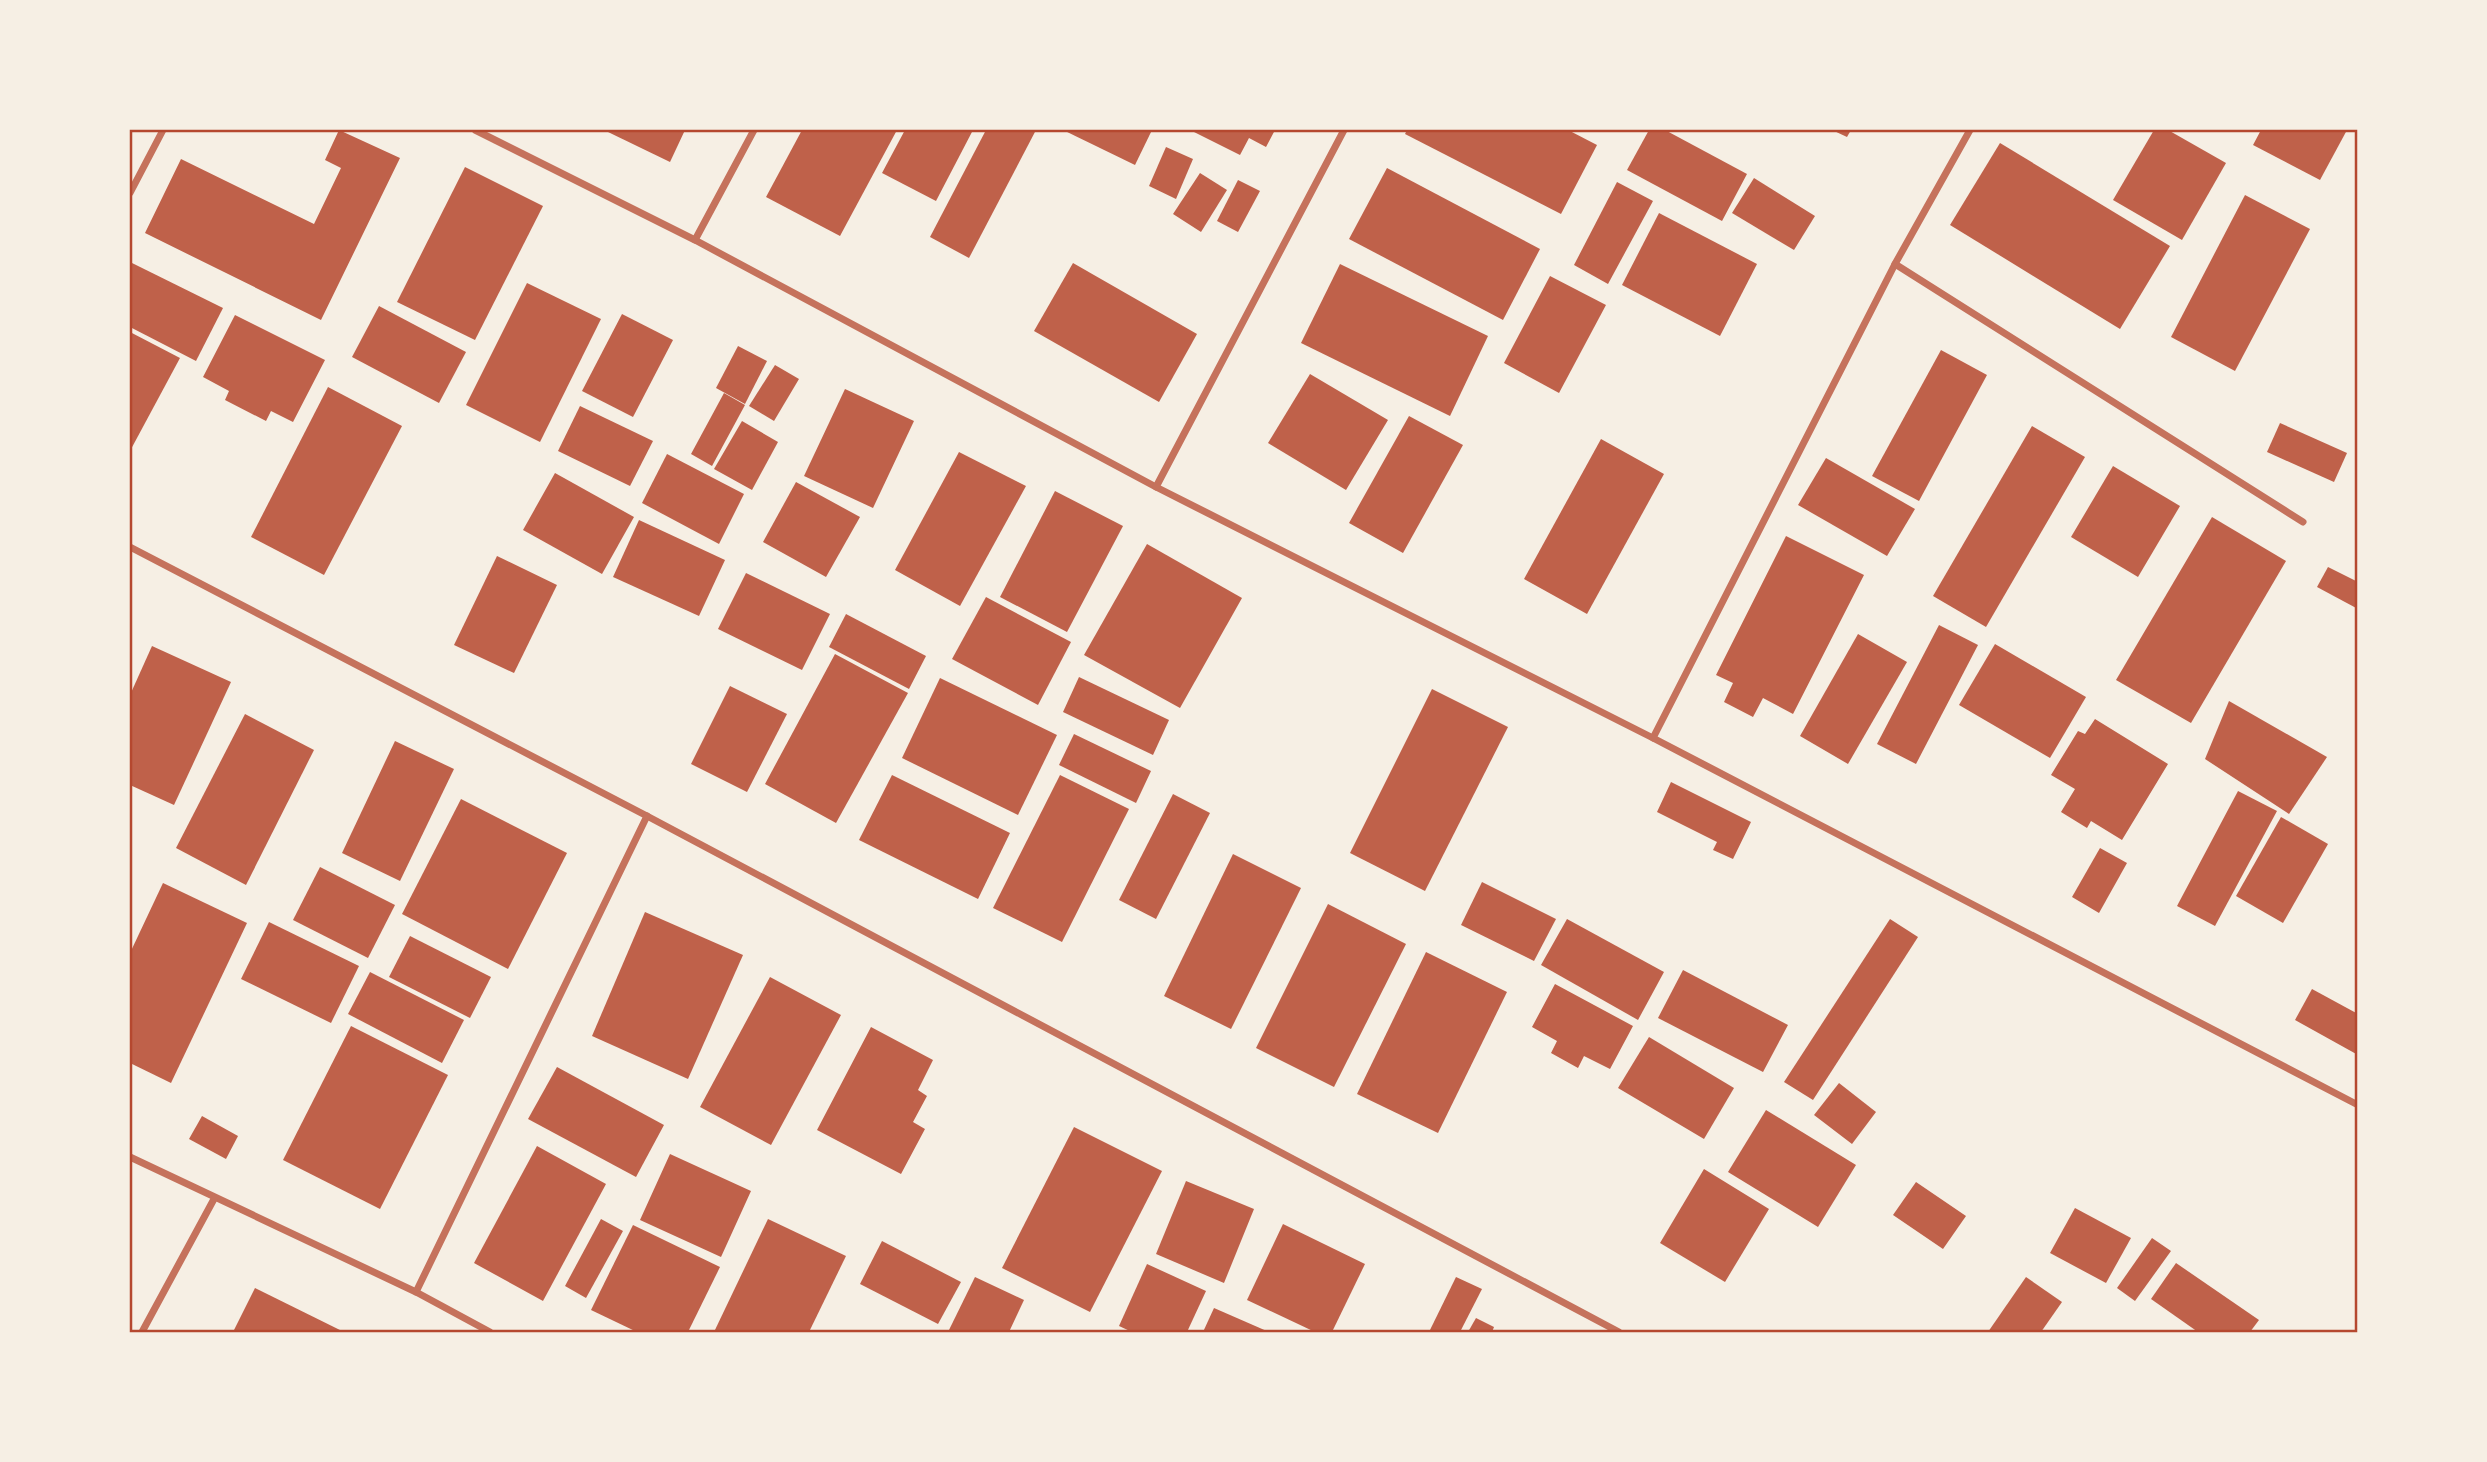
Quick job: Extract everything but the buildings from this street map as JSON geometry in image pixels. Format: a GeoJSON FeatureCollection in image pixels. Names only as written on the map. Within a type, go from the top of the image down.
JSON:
{"type":"FeatureCollection","features":[{"type":"Feature","properties":{"kind":"street"},"geometry":{"type":"LineString","coordinates":[[130,193],[163,130]]}},
{"type":"Feature","properties":{"kind":"street"},"geometry":{"type":"LineString","coordinates":[[475,130],[695,240],[1156,487],[1653,738],[2357,1105]]}},
{"type":"Feature","properties":{"kind":"street"},"geometry":{"type":"LineString","coordinates":[[695,240],[754,130]]}},
{"type":"Feature","properties":{"kind":"street"},"geometry":{"type":"LineString","coordinates":[[1156,487],[1344,130]]}},
{"type":"Feature","properties":{"kind":"street"},"geometry":{"type":"LineString","coordinates":[[1653,738],[1895,264],[1970,130]]}},
{"type":"Feature","properties":{"kind":"street"},"geometry":{"type":"LineString","coordinates":[[1895,264],[2303,522]]}},
{"type":"Feature","properties":{"kind":"street"},"geometry":{"type":"LineString","coordinates":[[130,547],[647,816],[1619,1332]]}},
{"type":"Feature","properties":{"kind":"street"},"geometry":{"type":"LineString","coordinates":[[416,1292],[647,816]]}},
{"type":"Feature","properties":{"kind":"street"},"geometry":{"type":"LineString","coordinates":[[130,1157],[214,1199],[416,1292],[489,1332]]}},
{"type":"Feature","properties":{"kind":"street"},"geometry":{"type":"LineString","coordinates":[[142,1332],[214,1199]]}}]}
